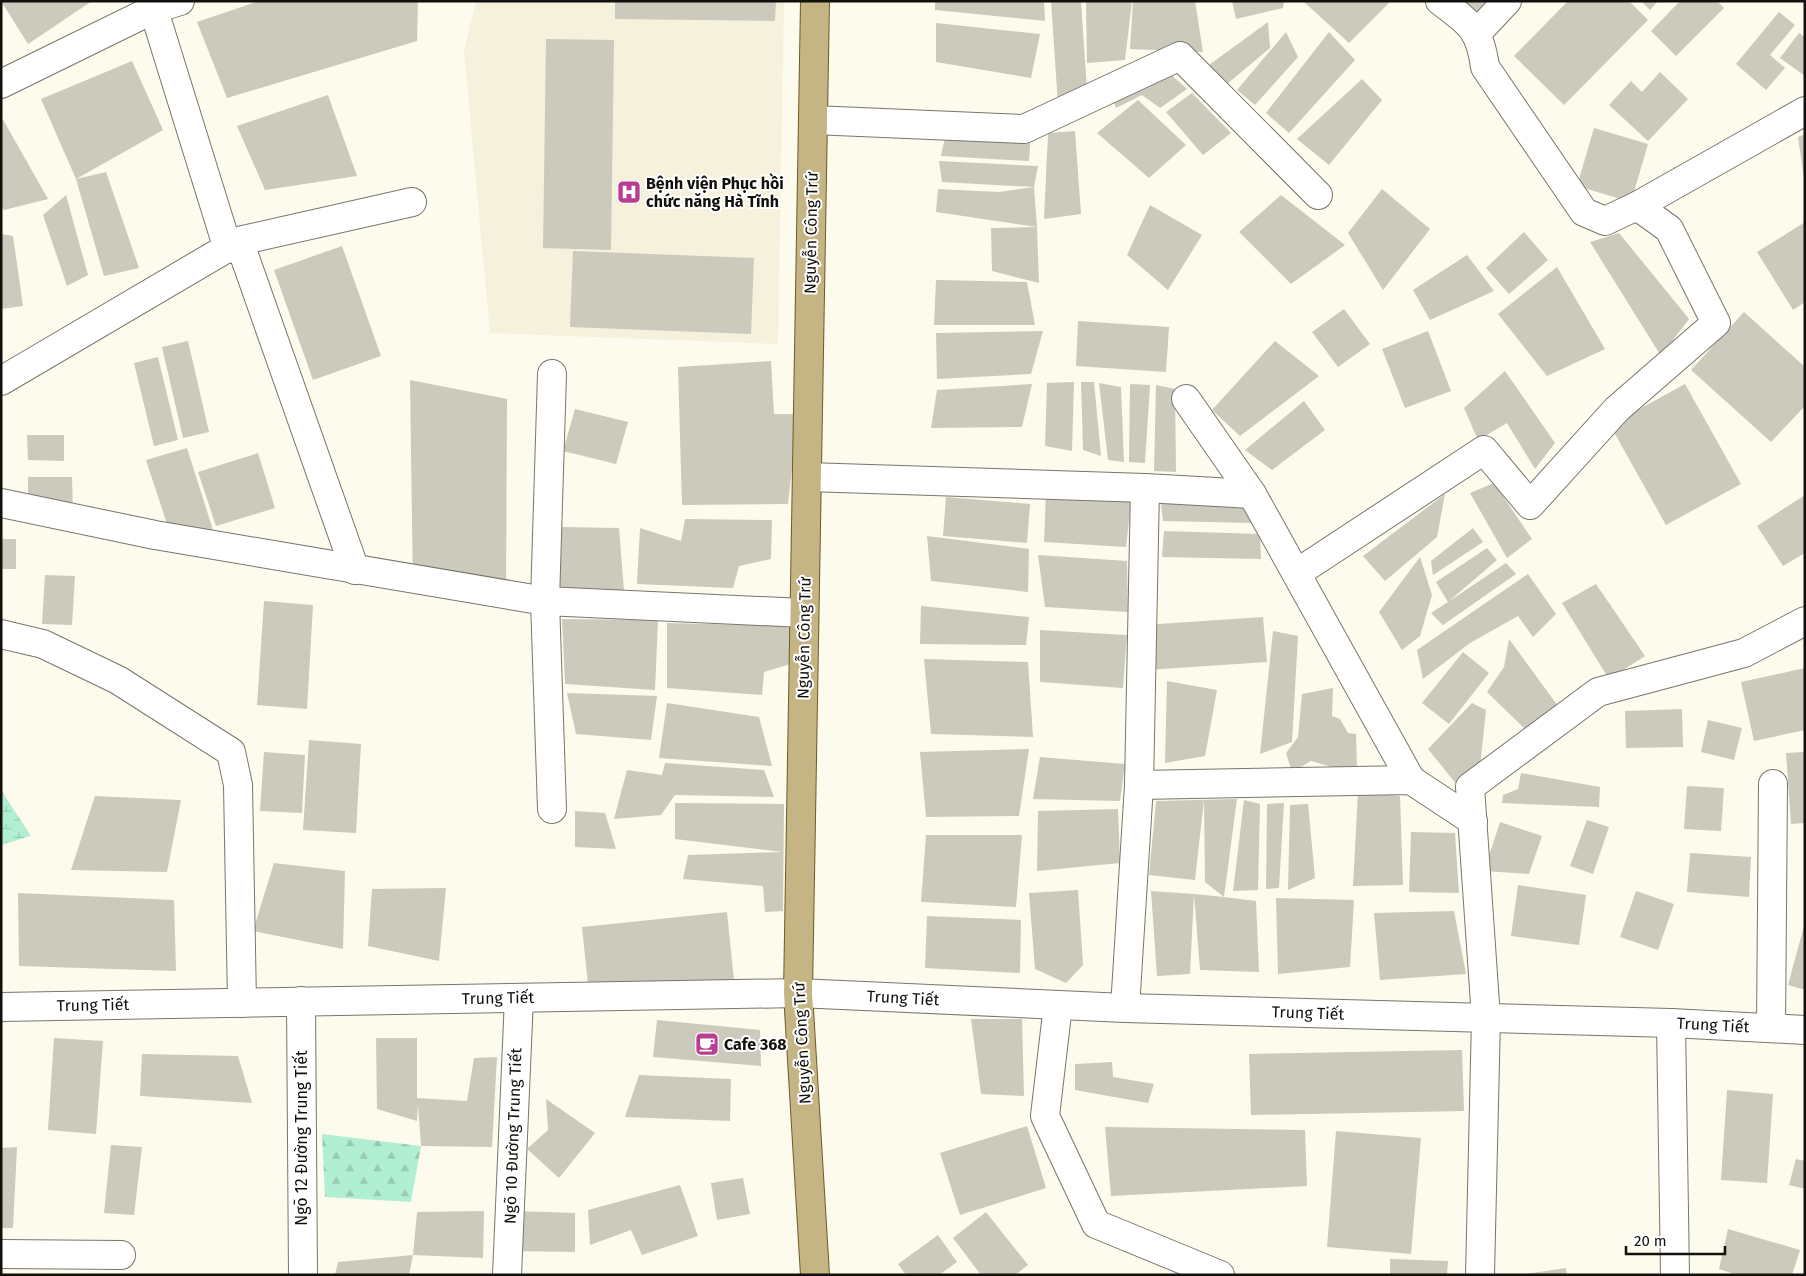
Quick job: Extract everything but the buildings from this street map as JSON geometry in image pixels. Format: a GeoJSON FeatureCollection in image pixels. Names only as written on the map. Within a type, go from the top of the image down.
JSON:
{"type":"FeatureCollection","features":[{"type":"Feature","properties":{"kind":"main road","name":"Nguyễn Công Trứ"},"geometry":{"type":"LineString","coordinates":[[815,1],[798,993],[815,1275]]}},
{"type":"Feature","properties":{"kind":"street"},"geometry":{"type":"LineString","coordinates":[[1,84],[153,5],[180,1]]}},
{"type":"Feature","properties":{"kind":"street"},"geometry":{"type":"LineString","coordinates":[[1440,1],[1472,24],[1483,54],[1485,67],[1584,212],[1605,221],[1637,206],[1805,111]]}},
{"type":"Feature","properties":{"kind":"street"},"geometry":{"type":"LineString","coordinates":[[1476,34],[1507,1]]}},
{"type":"Feature","properties":{"kind":"street"},"geometry":{"type":"LineString","coordinates":[[153,5],[233,245],[355,570]]}},
{"type":"Feature","properties":{"kind":"street"},"geometry":{"type":"LineString","coordinates":[[813,120],[1024,129],[1180,56],[1318,195]]}},
{"type":"Feature","properties":{"kind":"street"},"geometry":{"type":"LineString","coordinates":[[1,381],[233,245],[412,202]]}},
{"type":"Feature","properties":{"kind":"street"},"geometry":{"type":"LineString","coordinates":[[1297,572],[1484,450],[1530,504],[1616,409],[1716,323],[1669,229],[1637,206]]}},
{"type":"Feature","properties":{"kind":"street"},"geometry":{"type":"LineString","coordinates":[[552,374],[545,601],[552,809]]}},
{"type":"Feature","properties":{"kind":"street"},"geometry":{"type":"LineString","coordinates":[[1186,399],[1252,494],[1411,780],[1473,821]]}},
{"type":"Feature","properties":{"kind":"street"},"geometry":{"type":"LineString","coordinates":[[807,477],[1145,488],[1252,494]]}},
{"type":"Feature","properties":{"kind":"street"},"geometry":{"type":"LineString","coordinates":[[1125,1008],[1139,785],[1145,488]]}},
{"type":"Feature","properties":{"kind":"street"},"geometry":{"type":"LineString","coordinates":[[1,503],[155,535],[545,601],[804,613]]}},
{"type":"Feature","properties":{"kind":"street"},"geometry":{"type":"LineString","coordinates":[[1480,1275],[1486,1018],[1470,787],[1598,692],[1744,654],[1805,621]]}},
{"type":"Feature","properties":{"kind":"street"},"geometry":{"type":"LineString","coordinates":[[1,634],[43,644],[118,680],[231,752],[236,766],[238,785],[242,1003]]}},
{"type":"Feature","properties":{"kind":"street"},"geometry":{"type":"LineString","coordinates":[[1139,785],[1411,780]]}},
{"type":"Feature","properties":{"kind":"street"},"geometry":{"type":"LineString","coordinates":[[1771,1028],[1774,784]]}},
{"type":"Feature","properties":{"kind":"street","name":"Trung Tiết"},"geometry":{"type":"LineString","coordinates":[[1,1006],[798,993],[1125,1008],[1671,1023],[1805,1030]]}},
{"type":"Feature","properties":{"kind":"street","name":"Ngõ 10 Đường Trung Tiết"},"geometry":{"type":"LineString","coordinates":[[507,1275],[519,998]]}},
{"type":"Feature","properties":{"kind":"street","name":"Ngõ 12 Đường Trung Tiết"},"geometry":{"type":"LineString","coordinates":[[301,1002],[303,1275]]}},
{"type":"Feature","properties":{"kind":"street"},"geometry":{"type":"LineString","coordinates":[[1058,1005],[1046,1116],[1096,1224],[1220,1275]]}},
{"type":"Feature","properties":{"kind":"street"},"geometry":{"type":"LineString","coordinates":[[1671,1023],[1675,1275]]}},
{"type":"Feature","properties":{"kind":"street"},"geometry":{"type":"LineString","coordinates":[[1,1254],[121,1255]]}},
{"type":"Feature","properties":{"kind":"shaded area","name":"Bệnh viện Phục hồi chức năng Hà Tĩnh"},"geometry":{"type":"Polygon","coordinates":[[[476,1],[784,1],[778,344],[490,333],[464,51],[476,1]]]}},
{"type":"Feature","properties":{"kind":"green space"},"geometry":{"type":"Polygon","coordinates":[[[1,790],[31,836],[1,845],[1,790]]]}},
{"type":"Feature","properties":{"kind":"green space"},"geometry":{"type":"Polygon","coordinates":[[[322,1134],[421,1146],[411,1202],[325,1197],[322,1134]]]}},
{"type":"Feature","properties":{"kind":"place","name":"Bệnh viện Phục hồi chức năng Hà Tĩnh"},"geometry":{"type":"Point","coordinates":[629,192]}},
{"type":"Feature","properties":{"kind":"place","name":"Cafe 368"},"geometry":{"type":"Point","coordinates":[707,1044]}}]}
